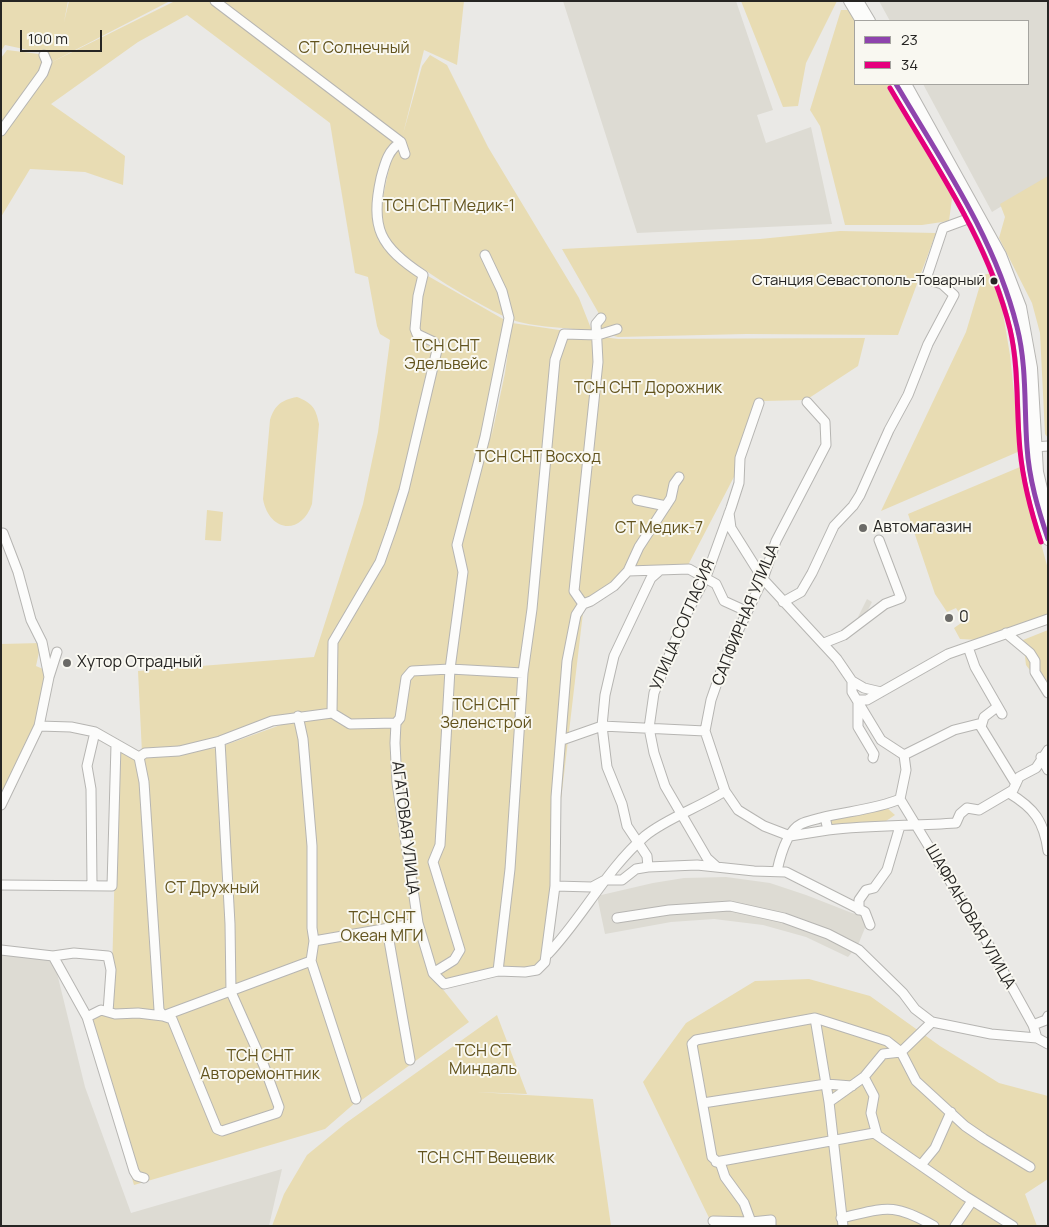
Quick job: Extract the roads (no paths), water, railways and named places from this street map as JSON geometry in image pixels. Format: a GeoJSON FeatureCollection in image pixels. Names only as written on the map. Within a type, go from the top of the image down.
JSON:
{"type":"FeatureCollection","features":[{"type":"Feature","properties":{"kind":"main road"},"geometry":{"type":"LineString","coordinates":[[850,1],[860,20]]}},
{"type":"Feature","properties":{"kind":"main road"},"geometry":{"type":"LineString","coordinates":[[858,1],[869,20]]}},
{"type":"Feature","properties":{"kind":"main road"},"geometry":{"type":"LineString","coordinates":[[897,85],[973,217],[1004,281],[1018,329],[1024,369],[1027,449],[1032,484],[1048,540]]}},
{"type":"Feature","properties":{"kind":"main road"},"geometry":{"type":"LineString","coordinates":[[907,85],[976,207],[1013,281],[1022,307],[1032,368],[1035,447],[1038,472],[1048,514]]}},
{"type":"Feature","properties":{"kind":"street"},"geometry":{"type":"LineString","coordinates":[[215,1],[402,142],[405,154]]}},
{"type":"Feature","properties":{"kind":"street"},"geometry":{"type":"LineString","coordinates":[[1,131],[43,73],[47,62],[44,55]]}},
{"type":"Feature","properties":{"kind":"street"},"geometry":{"type":"LineString","coordinates":[[332,713],[333,642],[380,562],[404,490],[437,350],[434,342],[417,334],[415,329],[418,296],[423,275],[402,261],[387,244],[380,233],[376,216],[387,158],[394,146],[402,142]]}},
{"type":"Feature","properties":{"kind":"street"},"geometry":{"type":"LineString","coordinates":[[783,602],[800,592],[812,573],[834,526],[853,506],[860,495],[889,430],[908,395],[928,344],[954,295],[942,284],[926,279],[943,228],[973,217]]}},
{"type":"Feature","properties":{"kind":"street"},"geometry":{"type":"LineString","coordinates":[[485,255],[502,291],[509,318],[485,437],[457,545],[463,572],[450,669],[440,845],[433,862],[460,950],[454,960],[433,973],[444,984],[451,984],[498,971],[525,972],[537,970],[545,962],[548,954],[555,886],[556,797],[567,661],[576,615],[584,604],[591,602],[614,586],[628,570],[639,547],[666,506],[679,477]]}},
{"type":"Feature","properties":{"kind":"street"},"geometry":{"type":"LineString","coordinates":[[584,604],[574,590],[593,419],[598,335],[596,324],[601,318]]}},
{"type":"Feature","properties":{"kind":"street"},"geometry":{"type":"LineString","coordinates":[[498,971],[510,869],[523,673],[532,609],[555,360],[564,334],[598,335],[617,329]]}},
{"type":"Feature","properties":{"kind":"street","name":"УЛИЦА СОГЛАСИЯ"},"geometry":{"type":"LineString","coordinates":[[717,867],[707,858],[664,786],[649,728],[654,693],[684,619],[706,577],[739,483],[740,458],[759,402]]}},
{"type":"Feature","properties":{"kind":"street","name":"САПФИРНАЯ УЛИЦА"},"geometry":{"type":"LineString","coordinates":[[790,836],[764,826],[738,810],[725,792],[705,731],[711,700],[727,654],[763,579],[776,541],[826,445],[825,422],[807,402]]}},
{"type":"Feature","properties":{"kind":"street"},"geometry":{"type":"LineString","coordinates":[[1035,447],[1048,446]]}},
{"type":"Feature","properties":{"kind":"street"},"geometry":{"type":"LineString","coordinates":[[637,500],[666,506]]}},
{"type":"Feature","properties":{"kind":"street"},"geometry":{"type":"LineString","coordinates":[[728,513],[731,528],[763,579],[824,643],[852,681],[864,688],[881,692]]}},
{"type":"Feature","properties":{"kind":"street"},"geometry":{"type":"LineString","coordinates":[[3,533],[18,572],[31,620],[42,642],[49,677]]}},
{"type":"Feature","properties":{"kind":"street"},"geometry":{"type":"LineString","coordinates":[[824,643],[844,636],[885,604],[901,598],[879,540]]}},
{"type":"Feature","properties":{"kind":"street"},"geometry":{"type":"LineString","coordinates":[[628,570],[659,571],[688,569],[716,584],[724,600],[746,612]]}},
{"type":"Feature","properties":{"kind":"street"},"geometry":{"type":"LineString","coordinates":[[648,867],[647,856],[627,826],[622,804],[607,767],[602,726],[605,695],[614,656],[651,578],[659,571]]}},
{"type":"Feature","properties":{"kind":"street"},"geometry":{"type":"LineString","coordinates":[[858,700],[868,700],[936,660],[1048,619]]}},
{"type":"Feature","properties":{"kind":"street"},"geometry":{"type":"LineString","coordinates":[[1006,633],[1030,653],[1035,660],[1036,672],[1048,693]]}},
{"type":"Feature","properties":{"kind":"street"},"geometry":{"type":"LineString","coordinates":[[968,647],[975,667],[999,711],[984,717],[981,727],[1016,784]]}},
{"type":"Feature","properties":{"kind":"street"},"geometry":{"type":"LineString","coordinates":[[1,805],[39,726],[49,677],[57,652]]}},
{"type":"Feature","properties":{"kind":"street","name":"АГАТОВАЯ УЛИЦА"},"geometry":{"type":"LineString","coordinates":[[433,973],[418,923],[397,783],[396,723],[400,718],[408,674],[412,671],[450,669],[523,673]]}},
{"type":"Feature","properties":{"kind":"street"},"geometry":{"type":"LineString","coordinates":[[852,681],[852,692],[880,740],[904,755]]}},
{"type":"Feature","properties":{"kind":"street"},"geometry":{"type":"LineString","coordinates":[[858,700],[858,727],[874,754],[873,758]]}},
{"type":"Feature","properties":{"kind":"street"},"geometry":{"type":"LineString","coordinates":[[39,726],[71,727],[95,732],[116,745],[142,755],[179,750],[220,741],[272,721],[298,716],[332,713],[350,724],[396,723]]}},
{"type":"Feature","properties":{"kind":"street"},"geometry":{"type":"LineString","coordinates":[[298,716],[303,739],[312,846],[312,928],[314,941],[311,961],[356,1098]]}},
{"type":"Feature","properties":{"kind":"street"},"geometry":{"type":"LineString","coordinates":[[904,755],[954,730],[982,723]]}},
{"type":"Feature","properties":{"kind":"street"},"geometry":{"type":"LineString","coordinates":[[562,740],[602,726],[705,731]]}},
{"type":"Feature","properties":{"kind":"street"},"geometry":{"type":"LineString","coordinates":[[92,884],[91,789],[87,766],[95,732]]}},
{"type":"Feature","properties":{"kind":"street"},"geometry":{"type":"LineString","coordinates":[[87,1016],[101,1010],[162,1016],[172,1019],[217,1129],[222,1131],[276,1113],[279,1107],[264,1066],[231,992],[230,924],[220,741]]}},
{"type":"Feature","properties":{"kind":"street"},"geometry":{"type":"LineString","coordinates":[[1,885],[92,884],[112,886],[116,745]]}},
{"type":"Feature","properties":{"kind":"street"},"geometry":{"type":"LineString","coordinates":[[790,836],[869,825],[956,824],[960,814],[967,808],[979,810],[1009,792],[1019,777],[1036,768],[1045,753]]}},
{"type":"Feature","properties":{"kind":"street"},"geometry":{"type":"LineString","coordinates":[[1045,753],[1048,770]]}},
{"type":"Feature","properties":{"kind":"street"},"geometry":{"type":"LineString","coordinates":[[142,755],[159,1010],[162,1016]]}},
{"type":"Feature","properties":{"kind":"street"},"geometry":{"type":"LineString","coordinates":[[776,871],[781,854],[790,836],[800,824],[825,817],[884,806],[900,799],[906,770],[904,755]]}},
{"type":"Feature","properties":{"kind":"street"},"geometry":{"type":"LineString","coordinates":[[548,954],[588,906],[604,880],[646,835],[725,792]]}},
{"type":"Feature","properties":{"kind":"street"},"geometry":{"type":"LineString","coordinates":[[1009,792],[1037,815],[1046,837],[1048,851]]}},
{"type":"Feature","properties":{"kind":"street","name":"ШАФРАНОВАЯ УЛИЦА"},"geometry":{"type":"LineString","coordinates":[[900,799],[1033,1025],[1037,1038]]}},
{"type":"Feature","properties":{"kind":"street"},"geometry":{"type":"LineString","coordinates":[[825,817],[828,830]]}},
{"type":"Feature","properties":{"kind":"street"},"geometry":{"type":"LineString","coordinates":[[859,910],[859,900],[866,890],[874,888],[887,870],[900,826]]}},
{"type":"Feature","properties":{"kind":"street"},"geometry":{"type":"LineString","coordinates":[[555,886],[592,887],[604,880],[622,880],[636,869],[648,867],[697,865],[754,871],[776,871],[794,874],[802,882],[822,889],[859,910],[868,916],[870,925]]}},
{"type":"Feature","properties":{"kind":"street"},"geometry":{"type":"LineString","coordinates":[[617,918],[669,910],[730,906],[784,918],[828,934],[859,950],[903,993],[915,1009],[932,1022],[990,1034],[1037,1038],[1048,1044]]}},
{"type":"Feature","properties":{"kind":"street"},"geometry":{"type":"LineString","coordinates":[[314,941],[418,923]]}},
{"type":"Feature","properties":{"kind":"street"},"geometry":{"type":"LineString","coordinates":[[387,929],[410,1060]]}},
{"type":"Feature","properties":{"kind":"street"},"geometry":{"type":"LineString","coordinates":[[1,950],[53,956],[74,954],[108,956],[111,970],[108,1012]]}},
{"type":"Feature","properties":{"kind":"street"},"geometry":{"type":"LineString","coordinates":[[53,956],[87,1016],[134,1171],[137,1176],[144,1178]]}},
{"type":"Feature","properties":{"kind":"street"},"geometry":{"type":"LineString","coordinates":[[162,1016],[311,961]]}},
{"type":"Feature","properties":{"kind":"street"},"geometry":{"type":"LineString","coordinates":[[1033,1025],[1046,1020],[1048,1016]]}},
{"type":"Feature","properties":{"kind":"street"},"geometry":{"type":"LineString","coordinates":[[815,1018],[829,1102],[842,1222],[889,1207],[910,1212],[934,1226]]}},
{"type":"Feature","properties":{"kind":"street"},"geometry":{"type":"LineString","coordinates":[[751,1222],[744,1203],[725,1177],[721,1165],[712,1157],[692,1044],[696,1040],[815,1018],[887,1041],[901,1052],[916,1081],[951,1112],[984,1139],[1030,1167]]}},
{"type":"Feature","properties":{"kind":"street"},"geometry":{"type":"LineString","coordinates":[[829,1102],[864,1077],[883,1054],[901,1052],[932,1022]]}},
{"type":"Feature","properties":{"kind":"street"},"geometry":{"type":"LineString","coordinates":[[864,1077],[874,1096],[871,1113],[877,1135]]}},
{"type":"Feature","properties":{"kind":"street"},"geometry":{"type":"LineString","coordinates":[[704,1104],[826,1084],[852,1086]]}},
{"type":"Feature","properties":{"kind":"street"},"geometry":{"type":"LineString","coordinates":[[921,1166],[935,1148],[951,1112]]}},
{"type":"Feature","properties":{"kind":"street"},"geometry":{"type":"LineString","coordinates":[[716,1162],[874,1133],[972,1201],[1013,1226]]}},
{"type":"Feature","properties":{"kind":"street"},"geometry":{"type":"LineString","coordinates":[[955,1226],[972,1201]]}},
{"type":"Feature","properties":{"kind":"street"},"geometry":{"type":"LineString","coordinates":[[713,1221],[771,1223]]}},
{"type":"Feature","properties":{"kind":"place","name":"Станция Севастополь-Товарный"},"geometry":{"type":"Point","coordinates":[994,281]}},
{"type":"Feature","properties":{"kind":"place","name":"Автомагазин"},"geometry":{"type":"Point","coordinates":[863,528]}},
{"type":"Feature","properties":{"kind":"place","name":"0"},"geometry":{"type":"Point","coordinates":[949,618]}},
{"type":"Feature","properties":{"kind":"place","name":"Хутор Отрадный"},"geometry":{"type":"Point","coordinates":[67,663]}},
{"type":"Feature","properties":{"kind":"park label","name":"СТ Солнечный"},"geometry":{"type":"Point","coordinates":[354,49]}},
{"type":"Feature","properties":{"kind":"park label","name":"ТСН СНТ Медик-1"},"geometry":{"type":"Point","coordinates":[449,207]}},
{"type":"Feature","properties":{"kind":"park label","name":"ТСН СНТ Эдельвейс"},"geometry":{"type":"Point","coordinates":[446,356]}},
{"type":"Feature","properties":{"kind":"park label","name":"ТСН СНТ Дорожник"},"geometry":{"type":"Point","coordinates":[648,389]}},
{"type":"Feature","properties":{"kind":"park label","name":"ТСН СНТ Восход"},"geometry":{"type":"Point","coordinates":[538,458]}},
{"type":"Feature","properties":{"kind":"park label","name":"СТ Медик-7"},"geometry":{"type":"Point","coordinates":[659,529]}},
{"type":"Feature","properties":{"kind":"park label","name":"ТСН СНТ Зеленстрой"},"geometry":{"type":"Point","coordinates":[486,715]}},
{"type":"Feature","properties":{"kind":"park label","name":"СТ Дружный"},"geometry":{"type":"Point","coordinates":[212,889]}},
{"type":"Feature","properties":{"kind":"park label","name":"ТСН СНТ Океан МГИ"},"geometry":{"type":"Point","coordinates":[382,928]}},
{"type":"Feature","properties":{"kind":"park label","name":"ТСН СТ Миндаль"},"geometry":{"type":"Point","coordinates":[483,1061]}},
{"type":"Feature","properties":{"kind":"park label","name":"ТСН СНТ Авторемонтник"},"geometry":{"type":"Point","coordinates":[260,1066]}},
{"type":"Feature","properties":{"kind":"park label","name":"ТСН СНТ Вещевик"},"geometry":{"type":"Point","coordinates":[486,1159]}}]}
